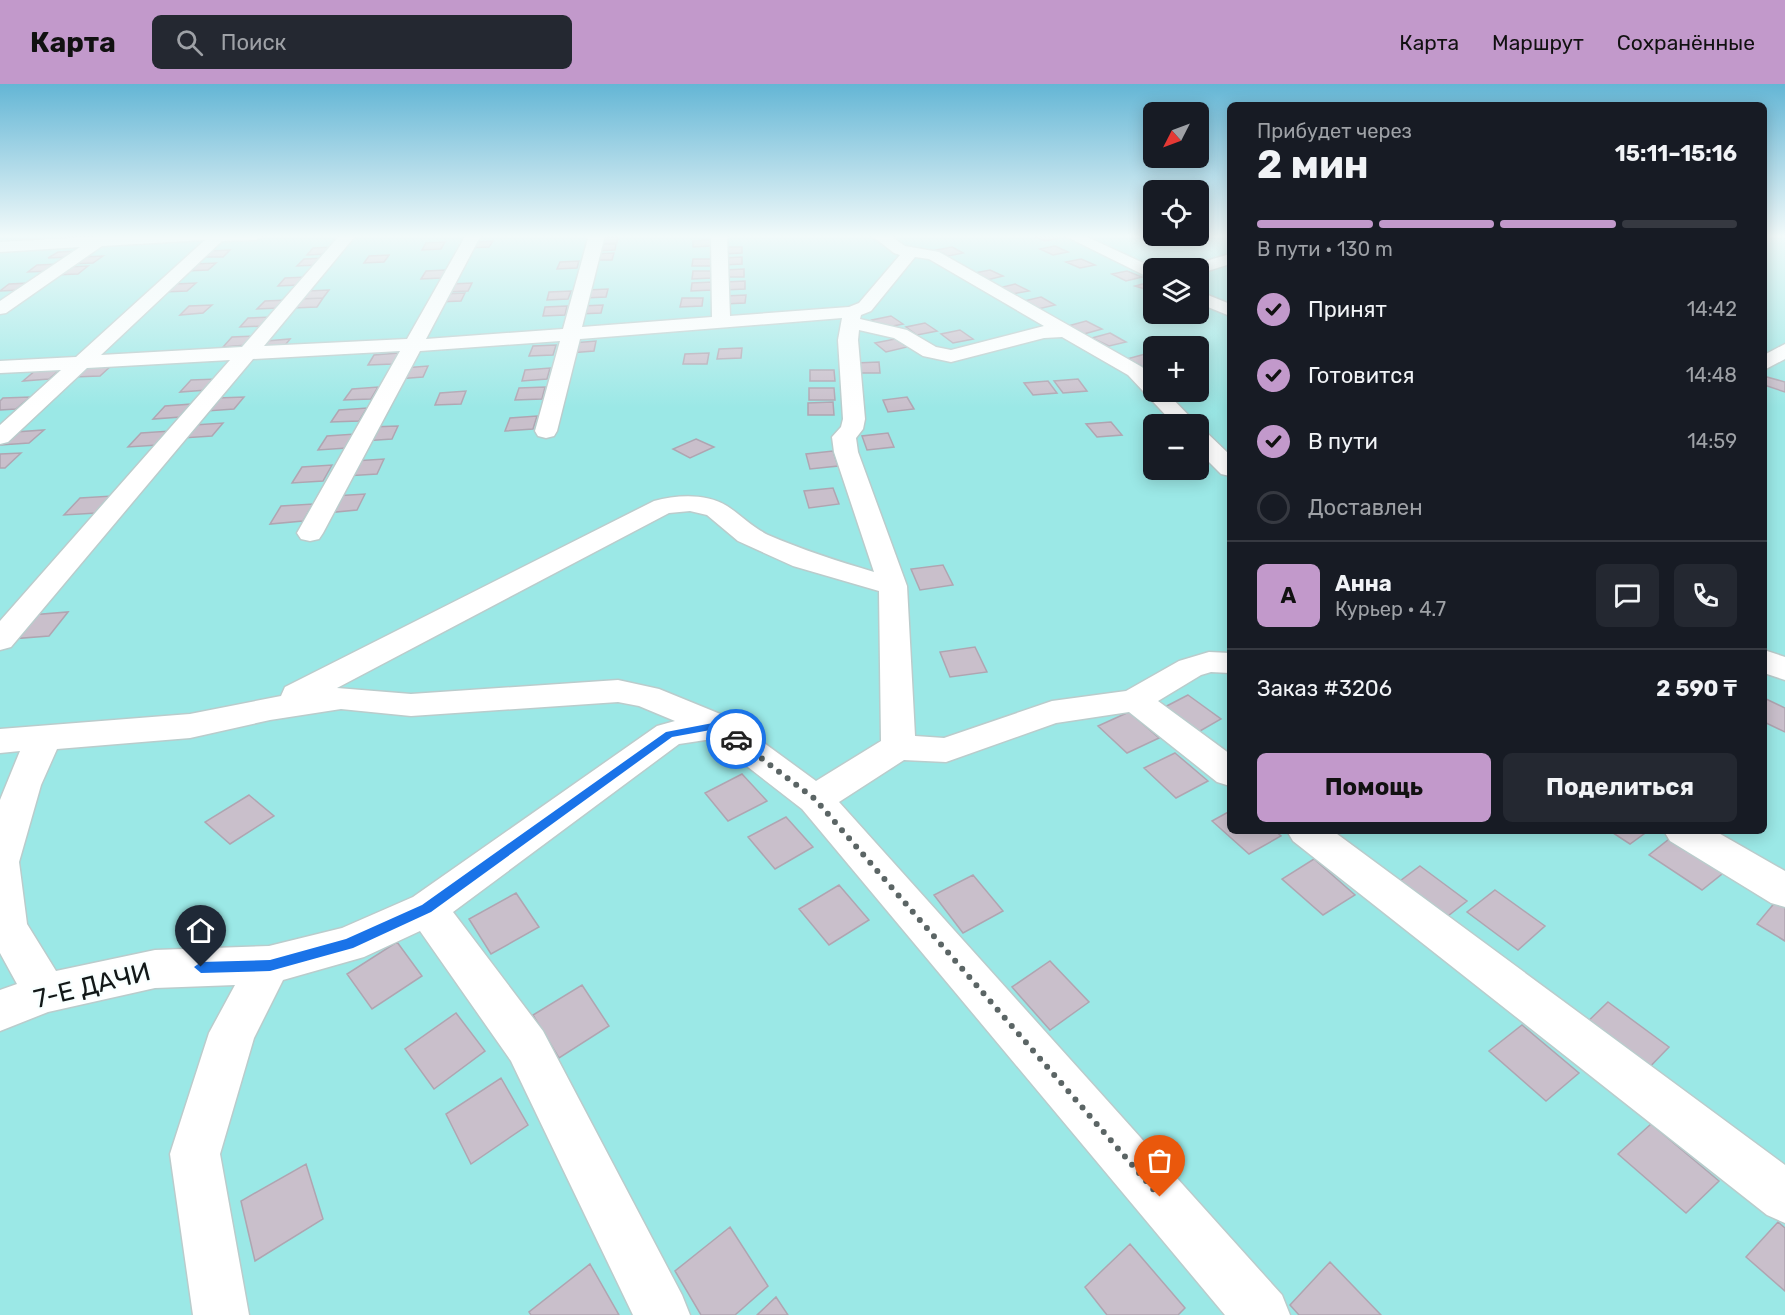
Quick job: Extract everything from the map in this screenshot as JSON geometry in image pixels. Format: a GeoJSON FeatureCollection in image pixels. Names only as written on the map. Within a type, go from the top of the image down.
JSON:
{"type":"FeatureCollection","features":[{"type":"Feature","properties":{"kind":"street"},"geometry":{"type":"LineString","coordinates":[[0,309],[24,292]]}},
{"type":"Feature","properties":{"kind":"street"},"geometry":{"type":"LineString","coordinates":[[0,437],[158,292]]}},
{"type":"Feature","properties":{"kind":"street"},"geometry":{"type":"LineString","coordinates":[[0,640],[300,292]]}},
{"type":"Feature","properties":{"kind":"street"},"geometry":{"type":"LineString","coordinates":[[310,533],[443,292]]}},
{"type":"Feature","properties":{"kind":"street"},"geometry":{"type":"LineString","coordinates":[[546,431],[582,292]]}},
{"type":"Feature","properties":{"kind":"street"},"geometry":{"type":"LineString","coordinates":[[720,292],[721,323]]}},
{"type":"Feature","properties":{"kind":"street"},"geometry":{"type":"LineString","coordinates":[[878,292],[865,308],[852,318],[848,340],[854,419],[852,429],[844,437],[846,452],[893,586],[898,747]]}},
{"type":"Feature","properties":{"kind":"street"},"geometry":{"type":"LineString","coordinates":[[999,292],[1135,371],[1143,379]]}},
{"type":"Feature","properties":{"kind":"street"},"geometry":{"type":"LineString","coordinates":[[1209,301],[1227,310]]}},
{"type":"Feature","properties":{"kind":"street"},"geometry":{"type":"LineString","coordinates":[[0,367],[414,345],[721,323],[852,318],[900,334],[930,352],[951,356],[1044,332],[1066,331]]}},
{"type":"Feature","properties":{"kind":"street"},"geometry":{"type":"LineString","coordinates":[[1767,362],[1785,350]]}},
{"type":"Feature","properties":{"kind":"street"},"geometry":{"type":"LineString","coordinates":[[1165,402],[1176,414]]}},
{"type":"Feature","properties":{"kind":"street"},"geometry":{"type":"LineString","coordinates":[[1209,448],[1227,466]]}},
{"type":"Feature","properties":{"kind":"street"},"geometry":{"type":"LineString","coordinates":[[270,709],[663,506],[691,503],[716,510],[747,535],[803,560],[893,586]]}},
{"type":"Feature","properties":{"kind":"street"},"geometry":{"type":"LineString","coordinates":[[1767,661],[1785,670]]}},
{"type":"Feature","properties":{"kind":"street"},"geometry":{"type":"LineString","coordinates":[[815,799],[898,747],[946,750],[1052,712],[1135,700],[1190,668],[1209,662],[1227,663]]}},
{"type":"Feature","properties":{"kind":"street"},"geometry":{"type":"LineString","coordinates":[[0,741],[190,726],[270,709],[341,698],[411,705],[618,691],[647,697],[718,726],[815,799],[1262,1315]]}},
{"type":"Feature","properties":{"kind":"street"},"geometry":{"type":"LineString","coordinates":[[1135,700],[1227,771]]}},
{"type":"Feature","properties":{"kind":"street","name":"7-Е ДАЧИ"},"geometry":{"type":"LineString","coordinates":[[0,1011],[45,993],[155,969],[270,965],[349,944],[427,909],[669,734],[718,726]]}},
{"type":"Feature","properties":{"kind":"street"},"geometry":{"type":"LineString","coordinates":[[44,738],[23,785],[0,862],[7,927],[45,993]]}},
{"type":"Feature","properties":{"kind":"street"},"geometry":{"type":"LineString","coordinates":[[1310,834],[1785,1197]]}},
{"type":"Feature","properties":{"kind":"street"},"geometry":{"type":"LineString","coordinates":[[1688,834],[1785,891]]}},
{"type":"Feature","properties":{"kind":"street"},"geometry":{"type":"LineString","coordinates":[[427,909],[527,1046],[662,1315]]}},
{"type":"Feature","properties":{"kind":"street"},"geometry":{"type":"LineString","coordinates":[[221,1315],[195,1154],[232,1033],[270,965]]}},
{"type":"Feature","properties":{"kind":"shaded area"},"geometry":{"type":"Polygon","coordinates":[[[0,292],[1143,292],[1143,324],[1209,324],[1209,292],[1227,292],[1227,834],[1767,834],[1767,292],[1785,292],[1785,1315],[0,1315],[0,292]]]}},
{"type":"Feature","properties":{"kind":"building"},"geometry":{"type":"Polygon","coordinates":[[[307,292],[327,292],[323,298],[301,299],[307,292]]]}},
{"type":"Feature","properties":{"kind":"building"},"geometry":{"type":"Polygon","coordinates":[[[549,292],[570,292],[568,299],[547,300],[549,292]]]}},
{"type":"Feature","properties":{"kind":"building"},"geometry":{"type":"Polygon","coordinates":[[[586,292],[607,292],[606,297],[585,298],[586,292]]]}},
{"type":"Feature","properties":{"kind":"building"},"geometry":{"type":"Polygon","coordinates":[[[465,293],[461,301],[439,302],[444,294],[465,293]]]}},
{"type":"Feature","properties":{"kind":"building"},"geometry":{"type":"Polygon","coordinates":[[[746,295],[745,303],[724,304],[725,296],[746,295]]]}},
{"type":"Feature","properties":{"kind":"building"},"geometry":{"type":"Polygon","coordinates":[[[1041,297],[1055,305],[1038,309],[1024,301],[1041,297]]]}},
{"type":"Feature","properties":{"kind":"building"},"geometry":{"type":"Polygon","coordinates":[[[323,298],[317,307],[294,308],[301,299],[323,298]]]}},
{"type":"Feature","properties":{"kind":"building"},"geometry":{"type":"Polygon","coordinates":[[[682,298],[703,298],[702,306],[680,307],[682,298]]]}},
{"type":"Feature","properties":{"kind":"building"},"geometry":{"type":"Polygon","coordinates":[[[287,300],[280,308],[257,309],[265,301],[287,300]]]}},
{"type":"Feature","properties":{"kind":"building"},"geometry":{"type":"Polygon","coordinates":[[[212,305],[203,313],[180,315],[189,306],[212,305]]]}},
{"type":"Feature","properties":{"kind":"building"},"geometry":{"type":"Polygon","coordinates":[[[603,305],[601,313],[579,314],[582,306],[603,305]]]}},
{"type":"Feature","properties":{"kind":"building"},"geometry":{"type":"Polygon","coordinates":[[[567,306],[565,315],[543,316],[545,307],[567,306]]]}},
{"type":"Feature","properties":{"kind":"building"},"geometry":{"type":"Polygon","coordinates":[[[891,316],[903,324],[883,328],[872,320],[891,316]]]}},
{"type":"Feature","properties":{"kind":"building"},"geometry":{"type":"Polygon","coordinates":[[[271,317],[263,326],[240,327],[248,318],[271,317]]]}},
{"type":"Feature","properties":{"kind":"building"},"geometry":{"type":"Polygon","coordinates":[[[1086,321],[1102,329],[1084,334],[1068,326],[1086,321]]]}},
{"type":"Feature","properties":{"kind":"building"},"geometry":{"type":"Polygon","coordinates":[[[925,323],[937,331],[917,335],[906,327],[925,323]]]}},
{"type":"Feature","properties":{"kind":"building"},"geometry":{"type":"Polygon","coordinates":[[[960,330],[973,339],[953,343],[941,334],[960,330]]]}},
{"type":"Feature","properties":{"kind":"building"},"geometry":{"type":"Polygon","coordinates":[[[1110,333],[1126,342],[1109,346],[1092,338],[1110,333]]]}},
{"type":"Feature","properties":{"kind":"building"},"geometry":{"type":"Polygon","coordinates":[[[255,336],[247,345],[223,347],[232,337],[255,336]]]}},
{"type":"Feature","properties":{"kind":"building"},"geometry":{"type":"Polygon","coordinates":[[[290,339],[282,349],[258,350],[266,341],[290,339]]]}},
{"type":"Feature","properties":{"kind":"building"},"geometry":{"type":"Polygon","coordinates":[[[895,339],[907,347],[886,352],[875,343],[895,339]]]}},
{"type":"Feature","properties":{"kind":"building"},"geometry":{"type":"Polygon","coordinates":[[[596,341],[594,351],[570,353],[573,343],[596,341]]]}},
{"type":"Feature","properties":{"kind":"building"},"geometry":{"type":"Polygon","coordinates":[[[556,345],[553,355],[529,356],[533,346],[556,345]]]}},
{"type":"Feature","properties":{"kind":"building"},"geometry":{"type":"Polygon","coordinates":[[[742,348],[741,358],[717,359],[719,349],[742,348]]]}},
{"type":"Feature","properties":{"kind":"building"},"geometry":{"type":"Polygon","coordinates":[[[399,353],[393,364],[368,365],[374,355],[399,353]]]}},
{"type":"Feature","properties":{"kind":"building"},"geometry":{"type":"Polygon","coordinates":[[[709,353],[707,364],[683,364],[685,354],[709,353]]]}},
{"type":"Feature","properties":{"kind":"building"},"geometry":{"type":"Polygon","coordinates":[[[1143,355],[1143,367],[1127,359],[1143,355]]]}},
{"type":"Feature","properties":{"kind":"building"},"geometry":{"type":"Polygon","coordinates":[[[879,362],[880,373],[856,373],[855,363],[879,362]]]}},
{"type":"Feature","properties":{"kind":"building"},"geometry":{"type":"Polygon","coordinates":[[[112,365],[100,376],[74,377],[86,366],[112,365]]]}},
{"type":"Feature","properties":{"kind":"building"},"geometry":{"type":"Polygon","coordinates":[[[428,366],[423,377],[397,379],[403,368],[428,366]]]}},
{"type":"Feature","properties":{"kind":"building"},"geometry":{"type":"Polygon","coordinates":[[[62,368],[49,379],[23,381],[36,370],[62,368]]]}},
{"type":"Feature","properties":{"kind":"building"},"geometry":{"type":"Polygon","coordinates":[[[550,368],[547,379],[522,381],[525,370],[550,368]]]}},
{"type":"Feature","properties":{"kind":"building"},"geometry":{"type":"Polygon","coordinates":[[[810,370],[834,370],[835,381],[810,381],[810,370]]]}},
{"type":"Feature","properties":{"kind":"building"},"geometry":{"type":"Polygon","coordinates":[[[1767,377],[1785,382],[1785,392],[1767,386],[1767,377]]]}},
{"type":"Feature","properties":{"kind":"building"},"geometry":{"type":"Polygon","coordinates":[[[217,379],[207,390],[180,392],[191,380],[217,379]]]}},
{"type":"Feature","properties":{"kind":"building"},"geometry":{"type":"Polygon","coordinates":[[[1078,379],[1087,391],[1063,393],[1054,381],[1078,379]]]}},
{"type":"Feature","properties":{"kind":"building"},"geometry":{"type":"Polygon","coordinates":[[[1048,381],[1057,393],[1033,395],[1024,383],[1048,381]]]}},
{"type":"Feature","properties":{"kind":"building"},"geometry":{"type":"Polygon","coordinates":[[[378,387],[371,399],[344,400],[352,389],[378,387]]]}},
{"type":"Feature","properties":{"kind":"building"},"geometry":{"type":"Polygon","coordinates":[[[545,387],[542,399],[515,400],[519,388],[545,387]]]}},
{"type":"Feature","properties":{"kind":"building"},"geometry":{"type":"Polygon","coordinates":[[[809,388],[834,388],[835,400],[809,400],[809,388]]]}},
{"type":"Feature","properties":{"kind":"building"},"geometry":{"type":"Polygon","coordinates":[[[466,391],[461,404],[435,405],[440,393],[466,391]]]}},
{"type":"Feature","properties":{"kind":"building"},"geometry":{"type":"Polygon","coordinates":[[[30,397],[16,409],[0,410],[0,401],[3,398],[30,397]]]}},
{"type":"Feature","properties":{"kind":"building"},"geometry":{"type":"Polygon","coordinates":[[[244,397],[234,409],[207,411],[217,398],[244,397]]]}},
{"type":"Feature","properties":{"kind":"building"},"geometry":{"type":"Polygon","coordinates":[[[907,397],[914,409],[888,412],[883,400],[907,397]]]}},
{"type":"Feature","properties":{"kind":"building"},"geometry":{"type":"Polygon","coordinates":[[[833,402],[834,415],[808,415],[808,403],[833,402]]]}},
{"type":"Feature","properties":{"kind":"building"},"geometry":{"type":"Polygon","coordinates":[[[193,404],[181,417],[153,419],[165,406],[193,404]]]}},
{"type":"Feature","properties":{"kind":"building"},"geometry":{"type":"Polygon","coordinates":[[[367,408],[359,421],[331,422],[339,410],[367,408]]]}},
{"type":"Feature","properties":{"kind":"building"},"geometry":{"type":"Polygon","coordinates":[[[537,416],[533,429],[505,431],[510,418],[537,416]]]}},
{"type":"Feature","properties":{"kind":"building"},"geometry":{"type":"Polygon","coordinates":[[[1111,422],[1122,435],[1097,437],[1086,424],[1111,422]]]}},
{"type":"Feature","properties":{"kind":"building"},"geometry":{"type":"Polygon","coordinates":[[[223,423],[212,436],[183,438],[194,425],[223,423]]]}},
{"type":"Feature","properties":{"kind":"building"},"geometry":{"type":"Polygon","coordinates":[[[398,426],[392,439],[363,441],[370,427],[398,426]]]}},
{"type":"Feature","properties":{"kind":"building"},"geometry":{"type":"Polygon","coordinates":[[[44,430],[29,443],[0,445],[15,432],[44,430]]]}},
{"type":"Feature","properties":{"kind":"building"},"geometry":{"type":"Polygon","coordinates":[[[170,431],[158,445],[128,447],[141,433],[170,431]]]}},
{"type":"Feature","properties":{"kind":"building"},"geometry":{"type":"Polygon","coordinates":[[[888,433],[894,447],[867,450],[862,436],[888,433]]]}},
{"type":"Feature","properties":{"kind":"building"},"geometry":{"type":"Polygon","coordinates":[[[355,434],[347,448],[318,450],[327,436],[355,434]]]}},
{"type":"Feature","properties":{"kind":"building"},"geometry":{"type":"Polygon","coordinates":[[[696,439],[714,447],[690,458],[673,449],[696,439]]]}},
{"type":"Feature","properties":{"kind":"building"},"geometry":{"type":"Polygon","coordinates":[[[833,451],[838,466],[810,469],[806,454],[833,451]]]}},
{"type":"Feature","properties":{"kind":"building"},"geometry":{"type":"Polygon","coordinates":[[[21,453],[5,468],[0,468],[0,454],[21,453]]]}},
{"type":"Feature","properties":{"kind":"building"},"geometry":{"type":"Polygon","coordinates":[[[384,459],[377,474],[346,476],[354,461],[384,459]]]}},
{"type":"Feature","properties":{"kind":"building"},"geometry":{"type":"Polygon","coordinates":[[[332,465],[323,481],[292,483],[302,467],[332,465]]]}},
{"type":"Feature","properties":{"kind":"building"},"geometry":{"type":"Polygon","coordinates":[[[833,488],[839,504],[809,508],[804,491],[833,488]]]}},
{"type":"Feature","properties":{"kind":"building"},"geometry":{"type":"Polygon","coordinates":[[[365,494],[357,510],[325,513],[334,496],[365,494]]]}},
{"type":"Feature","properties":{"kind":"building"},"geometry":{"type":"Polygon","coordinates":[[[112,496],[97,513],[64,515],[80,498],[112,496]]]}},
{"type":"Feature","properties":{"kind":"building"},"geometry":{"type":"Polygon","coordinates":[[[313,504],[303,521],[270,524],[281,506],[313,504]]]}},
{"type":"Feature","properties":{"kind":"building"},"geometry":{"type":"Polygon","coordinates":[[[943,565],[953,585],[920,590],[911,569],[943,565]]]}},
{"type":"Feature","properties":{"kind":"building"},"geometry":{"type":"Polygon","coordinates":[[[68,612],[49,636],[10,639],[30,615],[68,612]]]}},
{"type":"Feature","properties":{"kind":"building"},"geometry":{"type":"Polygon","coordinates":[[[975,647],[987,672],[950,677],[940,652],[975,647]]]}},
{"type":"Feature","properties":{"kind":"building"},"geometry":{"type":"Polygon","coordinates":[[[1188,695],[1221,719],[1193,735],[1161,709],[1188,695]]]}},
{"type":"Feature","properties":{"kind":"building"},"geometry":{"type":"Polygon","coordinates":[[[1767,699],[1785,708],[1785,732],[1767,723],[1767,699]]]}},
{"type":"Feature","properties":{"kind":"building"},"geometry":{"type":"Polygon","coordinates":[[[1129,712],[1159,738],[1127,753],[1098,726],[1129,712]]]}},
{"type":"Feature","properties":{"kind":"building"},"geometry":{"type":"Polygon","coordinates":[[[1175,753],[1208,781],[1176,798],[1144,768],[1175,753]]]}},
{"type":"Feature","properties":{"kind":"building"},"geometry":{"type":"Polygon","coordinates":[[[742,774],[767,801],[728,821],[705,793],[742,774]]]}},
{"type":"Feature","properties":{"kind":"building"},"geometry":{"type":"Polygon","coordinates":[[[249,795],[274,816],[230,844],[205,822],[249,795]]]}},
{"type":"Feature","properties":{"kind":"building"},"geometry":{"type":"Polygon","coordinates":[[[1227,813],[1227,834],[1279,834],[1281,836],[1249,854],[1212,821],[1227,813]]]}},
{"type":"Feature","properties":{"kind":"building"},"geometry":{"type":"Polygon","coordinates":[[[786,817],[813,847],[775,869],[748,837],[786,817]]]}},
{"type":"Feature","properties":{"kind":"building"},"geometry":{"type":"Polygon","coordinates":[[[1615,834],[1644,834],[1630,844],[1615,834]]]}},
{"type":"Feature","properties":{"kind":"building"},"geometry":{"type":"Polygon","coordinates":[[[1673,836],[1727,870],[1702,890],[1649,855],[1673,836]]]}},
{"type":"Feature","properties":{"kind":"building"},"geometry":{"type":"Polygon","coordinates":[[[1314,859],[1355,895],[1323,915],[1282,879],[1314,859]]]}},
{"type":"Feature","properties":{"kind":"building"},"geometry":{"type":"Polygon","coordinates":[[[1420,866],[1467,901],[1439,923],[1392,887],[1420,866]]]}},
{"type":"Feature","properties":{"kind":"building"},"geometry":{"type":"Polygon","coordinates":[[[973,875],[1003,911],[963,933],[934,895],[973,875]]]}},
{"type":"Feature","properties":{"kind":"building"},"geometry":{"type":"Polygon","coordinates":[[[839,885],[869,920],[829,945],[799,909],[839,885]]]}},
{"type":"Feature","properties":{"kind":"building"},"geometry":{"type":"Polygon","coordinates":[[[1495,890],[1545,926],[1518,950],[1467,912],[1495,890]]]}},
{"type":"Feature","properties":{"kind":"building"},"geometry":{"type":"Polygon","coordinates":[[[516,893],[539,927],[491,954],[469,919],[516,893]]]}},
{"type":"Feature","properties":{"kind":"building"},"geometry":{"type":"Polygon","coordinates":[[[1777,900],[1785,904],[1785,941],[1757,924],[1777,900]]]}},
{"type":"Feature","properties":{"kind":"building"},"geometry":{"type":"Polygon","coordinates":[[[397,942],[422,976],[372,1009],[347,974],[397,942]]]}},
{"type":"Feature","properties":{"kind":"building"},"geometry":{"type":"Polygon","coordinates":[[[1050,961],[1089,1002],[1050,1030],[1012,987],[1050,961]]]}},
{"type":"Feature","properties":{"kind":"building"},"geometry":{"type":"Polygon","coordinates":[[[582,985],[609,1026],[559,1058],[533,1015],[582,985]]]}},
{"type":"Feature","properties":{"kind":"building"},"geometry":{"type":"Polygon","coordinates":[[[1608,1002],[1669,1047],[1641,1076],[1580,1029],[1608,1002]]]}},
{"type":"Feature","properties":{"kind":"building"},"geometry":{"type":"Polygon","coordinates":[[[456,1013],[485,1051],[434,1089],[405,1049],[456,1013]]]}},
{"type":"Feature","properties":{"kind":"building"},"geometry":{"type":"Polygon","coordinates":[[[1522,1025],[1579,1073],[1546,1101],[1489,1051],[1522,1025]]]}},
{"type":"Feature","properties":{"kind":"building"},"geometry":{"type":"Polygon","coordinates":[[[501,1078],[528,1125],[471,1164],[446,1114],[501,1078]]]}},
{"type":"Feature","properties":{"kind":"building"},"geometry":{"type":"Polygon","coordinates":[[[1651,1124],[1719,1181],[1686,1213],[1618,1154],[1651,1124]]]}},
{"type":"Feature","properties":{"kind":"building"},"geometry":{"type":"Polygon","coordinates":[[[306,1164],[323,1219],[255,1261],[241,1201],[306,1164]]]}},
{"type":"Feature","properties":{"kind":"building"},"geometry":{"type":"Polygon","coordinates":[[[1778,1222],[1785,1228],[1785,1291],[1746,1257],[1778,1222]]]}},
{"type":"Feature","properties":{"kind":"building"},"geometry":{"type":"Polygon","coordinates":[[[730,1227],[768,1286],[735,1315],[701,1315],[675,1271],[730,1227]]]}},
{"type":"Feature","properties":{"kind":"building"},"geometry":{"type":"Polygon","coordinates":[[[1130,1244],[1185,1308],[1178,1315],[1107,1315],[1085,1287],[1130,1244]]]}},
{"type":"Feature","properties":{"kind":"building"},"geometry":{"type":"Polygon","coordinates":[[[1330,1262],[1381,1315],[1299,1315],[1290,1305],[1330,1262]]]}},
{"type":"Feature","properties":{"kind":"building"},"geometry":{"type":"Polygon","coordinates":[[[590,1264],[619,1315],[531,1315],[529,1312],[590,1264]]]}},
{"type":"Feature","properties":{"kind":"building"},"geometry":{"type":"Polygon","coordinates":[[[776,1297],[788,1315],[757,1315],[776,1297]]]}},
{"type":"Feature","properties":{"kind":"way so far"},"geometry":{"type":"LineString","coordinates":[[736,739],[815,799],[1160,1197]]}},
{"type":"Feature","properties":{"kind":"route"},"geometry":{"type":"LineString","coordinates":[[201,967],[270,965],[349,944],[427,909],[669,734],[718,726],[736,739]]}}]}
